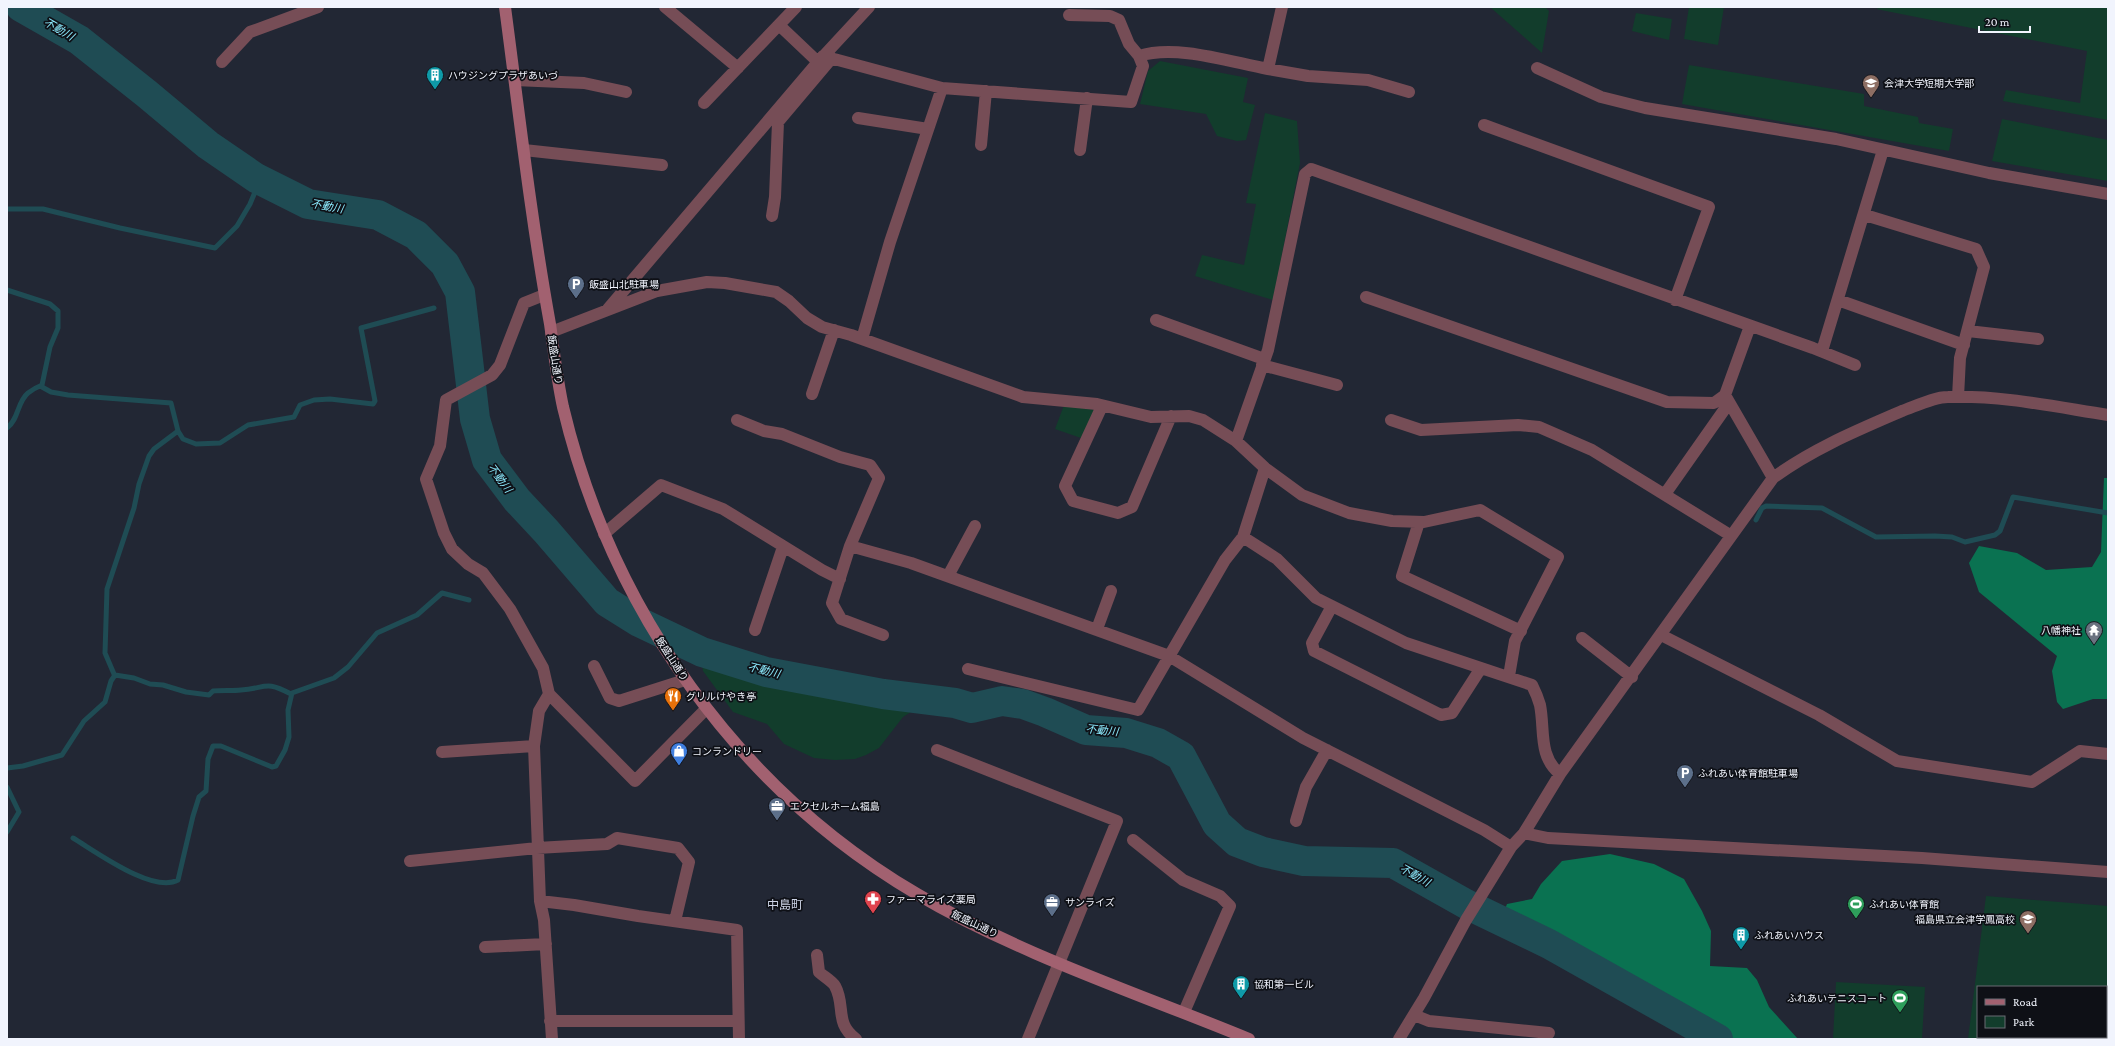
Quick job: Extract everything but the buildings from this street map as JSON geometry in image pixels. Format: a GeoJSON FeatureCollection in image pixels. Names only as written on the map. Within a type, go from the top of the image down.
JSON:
{"type":"FeatureCollection","features":[{"type":"Feature","properties":{"kind":"street"},"geometry":{"type":"LineString","coordinates":[[222,62],[250,32],[318,7]]}},
{"type":"Feature","properties":{"kind":"street","name":"飯盛山通り"},"geometry":{"type":"LineString","coordinates":[[505,7],[544,295],[563,406],[578,462],[604,534],[624,578],[639,606],[685,680],[706,709],[759,770],[786,797],[846,848],[910,890],[950,913],[1059,962],[1248,1039]]}},
{"type":"Feature","properties":{"kind":"street"},"geometry":{"type":"LineString","coordinates":[[664,7],[738,68]]}},
{"type":"Feature","properties":{"kind":"street"},"geometry":{"type":"LineString","coordinates":[[704,103],[796,7]]}},
{"type":"Feature","properties":{"kind":"street"},"geometry":{"type":"LineString","coordinates":[[607,310],[869,7]]}},
{"type":"Feature","properties":{"kind":"street"},"geometry":{"type":"LineString","coordinates":[[1268,69],[1282,7]]}},
{"type":"Feature","properties":{"kind":"street"},"geometry":{"type":"LineString","coordinates":[[779,25],[824,58],[942,88],[1131,102],[1143,66],[1139,56],[1129,44],[1119,20],[1110,16],[1069,15]]}},
{"type":"Feature","properties":{"kind":"street"},"geometry":{"type":"LineString","coordinates":[[1139,56],[1150,53],[1179,52],[1308,76],[1368,80],[1409,92]]}},
{"type":"Feature","properties":{"kind":"street"},"geometry":{"type":"LineString","coordinates":[[772,216],[776,197],[778,122],[824,58]]}},
{"type":"Feature","properties":{"kind":"street"},"geometry":{"type":"LineString","coordinates":[[1537,68],[1601,97],[1645,108],[1836,139],[1989,173],[2108,194]]}},
{"type":"Feature","properties":{"kind":"street"},"geometry":{"type":"LineString","coordinates":[[514,80],[584,83],[626,92]]}},
{"type":"Feature","properties":{"kind":"street"},"geometry":{"type":"LineString","coordinates":[[862,339],[890,242],[942,88]]}},
{"type":"Feature","properties":{"kind":"street"},"geometry":{"type":"LineString","coordinates":[[981,145],[986,91]]}},
{"type":"Feature","properties":{"kind":"street"},"geometry":{"type":"LineString","coordinates":[[1080,150],[1087,98]]}},
{"type":"Feature","properties":{"kind":"street"},"geometry":{"type":"LineString","coordinates":[[858,118],[928,128]]}},
{"type":"Feature","properties":{"kind":"street"},"geometry":{"type":"LineString","coordinates":[[1484,125],[1708,207],[1675,300]]}},
{"type":"Feature","properties":{"kind":"street"},"geometry":{"type":"LineString","coordinates":[[524,150],[662,165]]}},
{"type":"Feature","properties":{"kind":"street"},"geometry":{"type":"LineString","coordinates":[[1822,351],[1865,214],[1883,150]]}},
{"type":"Feature","properties":{"kind":"street"},"geometry":{"type":"LineString","coordinates":[[1236,441],[1263,362],[1306,174],[1310,169],[1822,351],[1855,365]]}},
{"type":"Feature","properties":{"kind":"street"},"geometry":{"type":"LineString","coordinates":[[1865,214],[1976,249],[1984,267],[1960,358],[1958,397]]}},
{"type":"Feature","properties":{"kind":"street"},"geometry":{"type":"LineString","coordinates":[[551,332],[657,291],[707,282],[726,283],[776,292],[789,301],[807,318],[822,327],[862,339],[1023,397],[1102,406],[1151,417],[1189,416],[1203,420],[1236,441],[1265,468],[1302,495],[1349,513],[1392,521],[1419,522],[1439,520],[1480,510],[1558,557],[1515,641],[1511,655],[1509,676]]}},
{"type":"Feature","properties":{"kind":"street"},"geometry":{"type":"LineString","coordinates":[[544,295],[524,303],[500,365],[492,375],[450,396],[446,400],[444,406],[443,432],[440,446],[426,480],[444,533],[457,556],[483,573],[510,609],[543,668],[549,694],[634,781],[706,709]]}},
{"type":"Feature","properties":{"kind":"street"},"geometry":{"type":"LineString","coordinates":[[1366,297],[1667,402],[1714,403],[1727,399]]}},
{"type":"Feature","properties":{"kind":"street"},"geometry":{"type":"LineString","coordinates":[[1838,300],[1964,345]]}},
{"type":"Feature","properties":{"kind":"street"},"geometry":{"type":"LineString","coordinates":[[1156,320],[1263,362],[1337,385]]}},
{"type":"Feature","properties":{"kind":"street"},"geometry":{"type":"LineString","coordinates":[[1665,494],[1727,399],[1750,326]]}},
{"type":"Feature","properties":{"kind":"street"},"geometry":{"type":"LineString","coordinates":[[812,394],[834,330]]}},
{"type":"Feature","properties":{"kind":"street"},"geometry":{"type":"LineString","coordinates":[[1968,330],[2038,339]]}},
{"type":"Feature","properties":{"kind":"street"},"geometry":{"type":"LineString","coordinates":[[1399,1039],[1414,1015],[1466,920],[1511,847],[1524,833],[1560,774],[1632,677],[1730,535],[1773,478],[1789,466],[1858,429],[1916,406],[1947,396],[2012,401],[2108,414]]}},
{"type":"Feature","properties":{"kind":"street"},"geometry":{"type":"LineString","coordinates":[[1727,399],[1773,478]]}},
{"type":"Feature","properties":{"kind":"street"},"geometry":{"type":"LineString","coordinates":[[1102,406],[1065,486],[1073,501],[1118,513],[1132,506],[1171,416]]}},
{"type":"Feature","properties":{"kind":"street"},"geometry":{"type":"LineString","coordinates":[[737,420],[764,431],[782,434],[840,457],[870,465],[879,478],[850,546],[832,603],[841,619],[883,635]]}},
{"type":"Feature","properties":{"kind":"street"},"geometry":{"type":"LineString","coordinates":[[1391,420],[1422,430],[1518,425],[1539,427],[1592,450],[1730,535]]}},
{"type":"Feature","properties":{"kind":"street"},"geometry":{"type":"LineString","coordinates":[[968,669],[1138,710],[1225,560],[1244,537],[1265,468]]}},
{"type":"Feature","properties":{"kind":"street"},"geometry":{"type":"LineString","coordinates":[[604,534],[661,486],[723,509],[783,547],[822,570],[840,578]]}},
{"type":"Feature","properties":{"kind":"street"},"geometry":{"type":"LineString","coordinates":[[1419,522],[1402,576],[1521,631]]}},
{"type":"Feature","properties":{"kind":"street"},"geometry":{"type":"LineString","coordinates":[[948,576],[974,526]]}},
{"type":"Feature","properties":{"kind":"street"},"geometry":{"type":"LineString","coordinates":[[1244,537],[1277,558],[1316,598],[1406,643],[1532,684],[1540,705],[1543,743],[1551,767],[1560,774]]}},
{"type":"Feature","properties":{"kind":"street"},"geometry":{"type":"LineString","coordinates":[[850,546],[911,563],[1098,629],[1169,656],[1303,738],[1484,830],[1511,847]]}},
{"type":"Feature","properties":{"kind":"street"},"geometry":{"type":"LineString","coordinates":[[755,630],[783,547]]}},
{"type":"Feature","properties":{"kind":"street"},"geometry":{"type":"LineString","coordinates":[[1098,629],[1111,591]]}},
{"type":"Feature","properties":{"kind":"street"},"geometry":{"type":"LineString","coordinates":[[1332,606],[1312,643],[1314,651],[1442,715],[1452,713],[1481,668]]}},
{"type":"Feature","properties":{"kind":"street"},"geometry":{"type":"LineString","coordinates":[[1661,635],[1819,715],[1897,761],[2032,782],[2080,751],[2108,754]]}},
{"type":"Feature","properties":{"kind":"street"},"geometry":{"type":"LineString","coordinates":[[1582,638],[1632,677]]}},
{"type":"Feature","properties":{"kind":"street"},"geometry":{"type":"LineString","coordinates":[[594,666],[610,698],[619,701],[685,680]]}},
{"type":"Feature","properties":{"kind":"street"},"geometry":{"type":"LineString","coordinates":[[549,694],[539,711],[534,746],[540,902],[546,944],[552,1039]]}},
{"type":"Feature","properties":{"kind":"street"},"geometry":{"type":"LineString","coordinates":[[442,752],[534,746]]}},
{"type":"Feature","properties":{"kind":"street"},"geometry":{"type":"LineString","coordinates":[[937,750],[1117,821],[1028,1039]]}},
{"type":"Feature","properties":{"kind":"street"},"geometry":{"type":"LineString","coordinates":[[1296,821],[1306,787],[1326,750]]}},
{"type":"Feature","properties":{"kind":"street"},"geometry":{"type":"LineString","coordinates":[[1524,833],[1548,838],[1922,858],[2108,872]]}},
{"type":"Feature","properties":{"kind":"street"},"geometry":{"type":"LineString","coordinates":[[410,861],[537,848],[607,844],[617,838],[678,848],[689,862],[675,921]]}},
{"type":"Feature","properties":{"kind":"street"},"geometry":{"type":"LineString","coordinates":[[1132,840],[1183,880],[1220,896],[1230,906],[1184,1012]]}},
{"type":"Feature","properties":{"kind":"street"},"geometry":{"type":"LineString","coordinates":[[540,902],[574,904],[736,930],[739,1039]]}},
{"type":"Feature","properties":{"kind":"street"},"geometry":{"type":"LineString","coordinates":[[485,947],[546,944]]}},
{"type":"Feature","properties":{"kind":"street"},"geometry":{"type":"LineString","coordinates":[[817,955],[819,972],[834,984],[838,994],[843,1025],[847,1032],[856,1039]]}},
{"type":"Feature","properties":{"kind":"street"},"geometry":{"type":"LineString","coordinates":[[1414,1015],[1429,1021],[1549,1033]]}},
{"type":"Feature","properties":{"kind":"street"},"geometry":{"type":"LineString","coordinates":[[550,1021],[738,1021]]}},
{"type":"Feature","properties":{"kind":"green space"},"geometry":{"type":"Polygon","coordinates":[[[1490,7],[1545,7],[1549,11],[1542,53],[1490,7]]]}},
{"type":"Feature","properties":{"kind":"green space"},"geometry":{"type":"Polygon","coordinates":[[[1689,7],[1724,7],[1718,45],[1684,39],[1689,7]]]}},
{"type":"Feature","properties":{"kind":"green space"},"geometry":{"type":"Polygon","coordinates":[[[1882,7],[2108,7],[2108,120],[2003,101],[2006,90],[2080,103],[2087,51],[1876,9],[1882,7]]]}},
{"type":"Feature","properties":{"kind":"green space"},"geometry":{"type":"Polygon","coordinates":[[[1636,13],[1672,19],[1669,40],[1632,31],[1636,13]]]}},
{"type":"Feature","properties":{"kind":"green space"},"geometry":{"type":"Polygon","coordinates":[[[1160,61],[1248,78],[1243,102],[1255,105],[1246,140],[1237,141],[1217,136],[1206,114],[1140,104],[1148,71],[1160,61]]]}},
{"type":"Feature","properties":{"kind":"green space"},"geometry":{"type":"Polygon","coordinates":[[[1689,65],[1864,94],[1864,106],[1918,117],[1919,123],[1953,129],[1949,151],[1682,104],[1689,65]]]}},
{"type":"Feature","properties":{"kind":"green space"},"geometry":{"type":"Polygon","coordinates":[[[1265,113],[1297,121],[1300,163],[1273,300],[1195,276],[1202,255],[1244,265],[1256,204],[1246,203],[1265,113]]]}},
{"type":"Feature","properties":{"kind":"green space"},"geometry":{"type":"Polygon","coordinates":[[[2002,119],[2108,140],[2108,181],[1992,161],[2002,119]]]}},
{"type":"Feature","properties":{"kind":"green space"},"geometry":{"type":"Polygon","coordinates":[[[1064,405],[1095,410],[1081,438],[1055,429],[1064,405]]]}},
{"type":"Feature","properties":{"kind":"green space"},"geometry":{"type":"Polygon","coordinates":[[[2104,478],[2108,478],[2108,699],[2093,699],[2063,709],[2057,702],[2052,671],[2057,656],[1979,592],[1969,563],[1979,546],[2017,553],[2046,570],[2092,567],[2101,552],[2104,478]]]}},
{"type":"Feature","properties":{"kind":"green space"},"geometry":{"type":"Polygon","coordinates":[[[702,664],[745,680],[786,690],[829,693],[914,706],[911,712],[903,717],[879,748],[866,755],[855,759],[835,760],[814,758],[784,744],[767,724],[733,712],[703,671],[702,664]]]}},
{"type":"Feature","properties":{"kind":"green space"},"geometry":{"type":"Polygon","coordinates":[[[1610,854],[1654,864],[1684,879],[1702,911],[1711,931],[1710,966],[1747,968],[1757,980],[1769,1007],[1798,1039],[1728,1039],[1614,972],[1508,917],[1505,909],[1507,904],[1532,899],[1541,884],[1562,861],[1610,854]]]}},
{"type":"Feature","properties":{"kind":"green space"},"geometry":{"type":"Polygon","coordinates":[[[1986,896],[2108,906],[2108,1039],[1968,1039],[1986,896]]]}},
{"type":"Feature","properties":{"kind":"green space"},"geometry":{"type":"Polygon","coordinates":[[[1836,982],[1925,987],[1922,1039],[1833,1039],[1836,982]]]}},
{"type":"Feature","properties":{"kind":"waterway","name":"不動川"},"geometry":{"type":"LineString","coordinates":[[21,7],[79,40],[208,145],[256,178],[308,204],[378,215],[416,235],[445,264],[460,292],[475,419],[487,460],[517,500],[546,531],[607,602],[639,622],[702,652],[766,672],[883,694],[955,703],[972,708],[1002,701],[1023,704],[1086,730],[1126,733],[1158,743],[1181,756],[1217,824],[1237,842],[1263,852],[1304,861],[1393,863],[1466,904],[1549,944],[1718,1039]]}},
{"type":"Feature","properties":{"kind":"waterway"},"geometry":{"type":"LineString","coordinates":[[7,209],[43,209],[120,228],[215,248],[237,226],[250,204],[260,180]]}},
{"type":"Feature","properties":{"kind":"waterway"},"geometry":{"type":"LineString","coordinates":[[7,290],[50,304],[58,311],[58,328],[50,347],[42,385],[24,397],[14,420],[7,428]]}},
{"type":"Feature","properties":{"kind":"waterway"},"geometry":{"type":"LineString","coordinates":[[42,385],[42,387],[51,392],[68,395],[171,403],[178,431],[183,439],[196,444],[220,443],[248,425],[294,417],[300,405],[314,400],[330,399],[373,404],[375,401],[361,328],[434,308]]}},
{"type":"Feature","properties":{"kind":"waterway"},"geometry":{"type":"LineString","coordinates":[[114,674],[105,653],[107,589],[134,508],[139,484],[149,456],[154,449],[178,431]]}},
{"type":"Feature","properties":{"kind":"waterway"},"geometry":{"type":"LineString","coordinates":[[1756,520],[1762,508],[1766,506],[1822,508],[1876,537],[1935,536],[1952,537],[1965,542],[1995,535],[2000,531],[2013,497],[2108,513]]}},
{"type":"Feature","properties":{"kind":"waterway"},"geometry":{"type":"LineString","coordinates":[[73,838],[109,861],[140,876],[154,881],[167,883],[178,880],[193,816],[199,797],[206,791],[208,759],[213,746],[221,746],[272,767],[276,766],[285,750],[289,737],[288,710],[292,693],[334,678],[348,667],[377,633],[417,615],[442,593],[469,600]]}},
{"type":"Feature","properties":{"kind":"waterway"},"geometry":{"type":"LineString","coordinates":[[7,768],[23,766],[62,755],[84,721],[105,702],[111,681],[115,675],[134,678],[150,684],[163,685],[186,692],[209,695],[213,691],[241,690],[266,686],[276,687],[291,694]]}},
{"type":"Feature","properties":{"kind":"waterway"},"geometry":{"type":"LineString","coordinates":[[7,787],[19,812],[7,832]]}},
{"type":"Feature","properties":{"kind":"place","name":"ハウジングプラザあいづ"},"geometry":{"type":"Point","coordinates":[435,90]}},
{"type":"Feature","properties":{"kind":"place","name":"会津大学短期大学部"},"geometry":{"type":"Point","coordinates":[1871,98]}},
{"type":"Feature","properties":{"kind":"place","name":"飯盛山北駐車場"},"geometry":{"type":"Point","coordinates":[576,299]}},
{"type":"Feature","properties":{"kind":"place","name":"八幡神社"},"geometry":{"type":"Point","coordinates":[2094,645]}},
{"type":"Feature","properties":{"kind":"place","name":"グリルけやき亭"},"geometry":{"type":"Point","coordinates":[673,711]}},
{"type":"Feature","properties":{"kind":"place","name":"コンランドリー"},"geometry":{"type":"Point","coordinates":[679,766]}},
{"type":"Feature","properties":{"kind":"place","name":"ふれあい体育館駐車場"},"geometry":{"type":"Point","coordinates":[1685,788]}},
{"type":"Feature","properties":{"kind":"place","name":"エクセルホーム福島"},"geometry":{"type":"Point","coordinates":[777,821]}},
{"type":"Feature","properties":{"kind":"place","name":"ファーマライズ薬局"},"geometry":{"type":"Point","coordinates":[873,914]}},
{"type":"Feature","properties":{"kind":"place","name":"サンライズ"},"geometry":{"type":"Point","coordinates":[1052,917]}},
{"type":"Feature","properties":{"kind":"place","name":"ふれあい体育館"},"geometry":{"type":"Point","coordinates":[1856,919]}},
{"type":"Feature","properties":{"kind":"place","name":"福島県立会津学鳳高校"},"geometry":{"type":"Point","coordinates":[2028,934]}},
{"type":"Feature","properties":{"kind":"place","name":"ふれあいハウス"},"geometry":{"type":"Point","coordinates":[1741,950]}},
{"type":"Feature","properties":{"kind":"place","name":"協和第一ビル"},"geometry":{"type":"Point","coordinates":[1241,999]}},
{"type":"Feature","properties":{"kind":"place","name":"ふれあいテニスコート"},"geometry":{"type":"Point","coordinates":[1900,1013]}},
{"type":"Feature","properties":{"kind":"district","name":"中島町"},"geometry":{"type":"Point","coordinates":[785,905]}}]}
